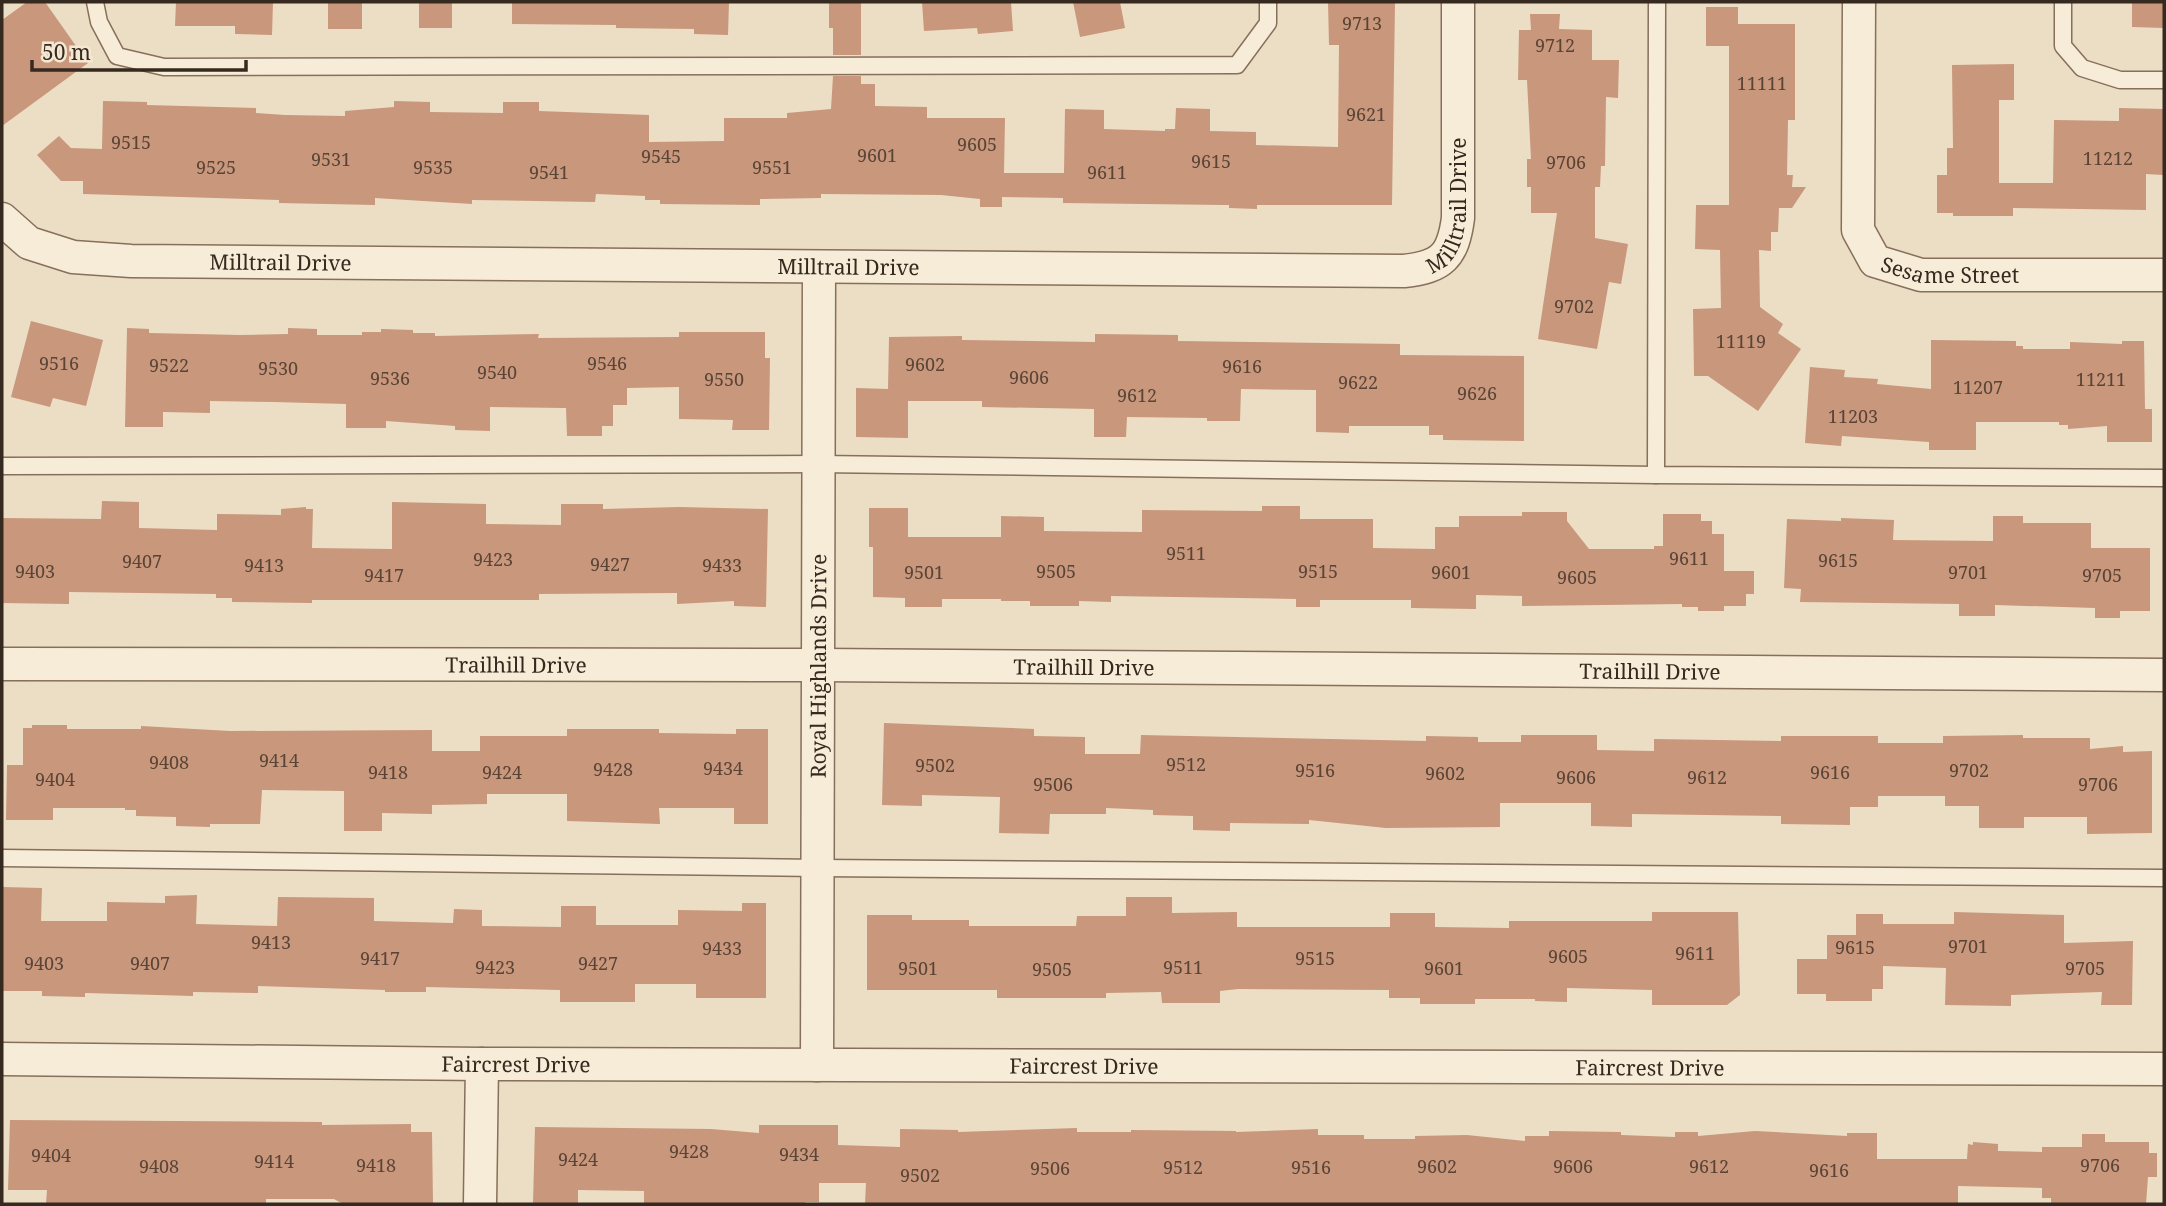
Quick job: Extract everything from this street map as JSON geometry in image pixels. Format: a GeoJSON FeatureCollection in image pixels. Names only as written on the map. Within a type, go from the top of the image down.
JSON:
{"type":"FeatureCollection","features":[{"type":"Feature","properties":{"kind":"street","name":"Milltrail Drive"},"geometry":{"type":"LineString","coordinates":[[2,219],[29,243],[73,257],[131,261],[819,268],[1426,269],[1444,257],[1455,240],[1458,218],[1458,2]]}},
{"type":"Feature","properties":{"kind":"street","name":"Sesame Street"},"geometry":{"type":"LineString","coordinates":[[1859,2],[1858,230],[1875,261],[1921,275],[2164,275]]}},
{"type":"Feature","properties":{"kind":"street","name":"Royal Highlands Drive"},"geometry":{"type":"LineString","coordinates":[[817,1065],[819,268]]}},
{"type":"Feature","properties":{"kind":"street","name":"Trailhill Drive"},"geometry":{"type":"LineString","coordinates":[[2,664],[819,665],[2164,675]]}},
{"type":"Feature","properties":{"kind":"street","name":"Faircrest Drive"},"geometry":{"type":"LineString","coordinates":[[2,1059],[482,1064],[2164,1069]]}},
{"type":"Feature","properties":{"kind":"street"},"geometry":{"type":"LineString","coordinates":[[480,1204],[482,1064]]}},
{"type":"Feature","properties":{"kind":"lane"},"geometry":{"type":"LineString","coordinates":[[95,2],[99,22],[117,56],[164,67],[1237,65],[1268,23],[1268,2]]}},
{"type":"Feature","properties":{"kind":"lane"},"geometry":{"type":"LineString","coordinates":[[1656,475],[1657,2]]}},
{"type":"Feature","properties":{"kind":"lane"},"geometry":{"type":"LineString","coordinates":[[2063,2],[2063,46],[2082,68],[2120,80],[2164,80]]}},
{"type":"Feature","properties":{"kind":"lane"},"geometry":{"type":"LineString","coordinates":[[2,466],[819,464],[1656,475],[2164,478]]}},
{"type":"Feature","properties":{"kind":"lane"},"geometry":{"type":"LineString","coordinates":[[2,858],[2164,878]]}},
{"type":"Feature","properties":{"kind":"building"},"geometry":{"type":"Polygon","coordinates":[[[27,2],[45,2],[88,63],[2,126],[2,20],[27,2]]]}},
{"type":"Feature","properties":{"kind":"building"},"geometry":{"type":"Polygon","coordinates":[[[176,2],[273,2],[272,35],[235,34],[235,26],[175,26],[176,2]]]}},
{"type":"Feature","properties":{"kind":"building"},"geometry":{"type":"Polygon","coordinates":[[[328,2],[362,2],[362,29],[328,29],[328,2]]]}},
{"type":"Feature","properties":{"kind":"building"},"geometry":{"type":"Polygon","coordinates":[[[419,2],[452,2],[452,28],[419,28],[419,2]]]}},
{"type":"Feature","properties":{"kind":"building"},"geometry":{"type":"Polygon","coordinates":[[[512,2],[729,2],[728,35],[694,34],[694,29],[616,28],[616,25],[512,24],[512,2]]]}},
{"type":"Feature","properties":{"kind":"building"},"geometry":{"type":"Polygon","coordinates":[[[829,2],[861,2],[861,55],[833,55],[829,2]]]}},
{"type":"Feature","properties":{"kind":"building"},"geometry":{"type":"Polygon","coordinates":[[[922,2],[1011,2],[1013,31],[978,34],[977,28],[924,31],[922,2]]]}},
{"type":"Feature","properties":{"kind":"building"},"geometry":{"type":"Polygon","coordinates":[[[1073,2],[1120,2],[1125,28],[1080,37],[1073,2]]]}},
{"type":"Feature","properties":{"kind":"building"},"geometry":{"type":"Polygon","coordinates":[[[1328,2],[1395,2],[1392,205],[1257,205],[1257,209],[1229,208],[1229,205],[1063,203],[1063,198],[1002,197],[1002,207],[980,207],[980,199],[941,195],[821,194],[821,198],[760,199],[760,205],[660,204],[660,200],[645,200],[645,196],[596,194],[595,202],[472,200],[472,204],[375,198],[375,205],[279,203],[279,200],[83,194],[83,181],[61,181],[37,155],[59,136],[71,148],[102,149],[103,101],[256,108],[256,113],[285,115],[345,116],[345,111],[394,107],[394,101],[430,102],[430,112],[503,113],[503,102],[539,102],[539,111],[649,115],[649,142],[724,141],[724,118],[787,118],[787,113],[831,109],[833,76],[861,76],[861,84],[875,84],[875,106],[927,107],[927,118],[1005,118],[1004,173],[1064,173],[1065,109],[1104,110],[1104,129],[1165,131],[1175,129],[1176,108],[1210,109],[1210,131],[1256,132],[1256,145],[1338,147],[1339,45],[1329,45],[1328,2]]]}},
{"type":"Feature","properties":{"kind":"building"},"geometry":{"type":"Polygon","coordinates":[[[2132,2],[2164,2],[2164,28],[2132,27],[2132,2]]]}},
{"type":"Feature","properties":{"kind":"building"},"geometry":{"type":"Polygon","coordinates":[[[1706,7],[1738,7],[1738,24],[1795,24],[1795,120],[1788,120],[1787,175],[1793,175],[1792,187],[1806,187],[1792,208],[1779,208],[1778,232],[1771,232],[1771,251],[1759,250],[1760,307],[1783,324],[1778,333],[1801,349],[1758,411],[1708,376],[1694,376],[1693,309],[1721,308],[1720,250],[1695,249],[1696,205],[1729,205],[1729,46],[1706,46],[1706,7]]]}},
{"type":"Feature","properties":{"kind":"building"},"geometry":{"type":"Polygon","coordinates":[[[1530,14],[1560,14],[1559,29],[1592,30],[1592,60],[1619,60],[1618,98],[1606,97],[1605,166],[1601,166],[1600,187],[1595,187],[1595,238],[1628,244],[1621,284],[1609,282],[1597,349],[1538,339],[1557,213],[1531,213],[1531,187],[1527,187],[1527,159],[1531,159],[1527,80],[1518,80],[1519,30],[1531,30],[1530,14]]]}},
{"type":"Feature","properties":{"kind":"building"},"geometry":{"type":"Polygon","coordinates":[[[2014,64],[2014,100],[1999,100],[1999,183],[2053,183],[2054,120],[2119,121],[2119,108],[2164,109],[2163,175],[2146,174],[2146,210],[2013,208],[2013,216],[1953,216],[1953,213],[1937,213],[1937,175],[1947,175],[1947,148],[1953,148],[1952,65],[2014,64]]]}},
{"type":"Feature","properties":{"kind":"building"},"geometry":{"type":"Polygon","coordinates":[[[31,321],[103,340],[86,406],[53,398],[50,407],[11,397],[31,321]]]}},
{"type":"Feature","properties":{"kind":"building"},"geometry":{"type":"Polygon","coordinates":[[[127,328],[149,329],[149,333],[240,335],[288,334],[288,328],[317,329],[317,335],[362,335],[362,332],[381,332],[381,329],[413,330],[413,333],[435,333],[435,336],[539,334],[538,338],[679,337],[679,332],[765,332],[765,358],[770,358],[769,430],[732,430],[733,420],[679,419],[679,387],[627,388],[627,405],[613,405],[613,426],[602,426],[602,436],[567,436],[566,408],[490,407],[490,431],[455,430],[455,426],[386,421],[386,428],[346,428],[346,404],[274,402],[210,401],[210,413],[163,412],[163,427],[125,427],[127,328]]]}},
{"type":"Feature","properties":{"kind":"building"},"geometry":{"type":"Polygon","coordinates":[[[1095,334],[1178,335],[1178,341],[1400,344],[1400,355],[1524,356],[1524,441],[1443,440],[1443,435],[1429,435],[1429,426],[1349,426],[1349,433],[1316,432],[1316,390],[1241,389],[1240,421],[1127,417],[1126,437],[1094,437],[1094,409],[982,407],[982,401],[908,401],[908,438],[856,437],[856,388],[888,389],[889,337],[962,336],[962,340],[1095,342],[1095,334]]]}},
{"type":"Feature","properties":{"kind":"building"},"geometry":{"type":"Polygon","coordinates":[[[1931,340],[2016,341],[2016,346],[2023,346],[2023,349],[2070,349],[2070,342],[2122,344],[2122,341],[2144,341],[2145,409],[2152,409],[2152,442],[2107,442],[2107,426],[2068,429],[2068,425],[2059,425],[2059,422],[1976,422],[1976,450],[1929,450],[1929,442],[1842,436],[1841,446],[1805,443],[1810,367],[1845,370],[1844,377],[1878,379],[1877,384],[1931,389],[1931,340]]]}},
{"type":"Feature","properties":{"kind":"building"},"geometry":{"type":"Polygon","coordinates":[[[102,501],[139,502],[139,528],[217,530],[217,514],[281,515],[281,509],[306,507],[313,509],[312,548],[392,549],[392,502],[486,504],[486,524],[561,525],[561,504],[603,504],[603,509],[768,509],[766,607],[734,606],[734,601],[677,604],[677,593],[539,594],[539,600],[312,600],[312,603],[232,602],[232,598],[216,598],[216,594],[69,592],[69,604],[2,603],[2,518],[101,519],[102,501]]]}},
{"type":"Feature","properties":{"kind":"building"},"geometry":{"type":"Polygon","coordinates":[[[1262,506],[1300,506],[1300,519],[1373,519],[1373,548],[1435,549],[1435,527],[1459,527],[1459,516],[1522,516],[1522,512],[1567,512],[1567,521],[1589,549],[1654,549],[1654,546],[1663,546],[1663,514],[1701,514],[1701,521],[1712,521],[1712,534],[1724,534],[1724,571],[1754,571],[1754,594],[1746,594],[1746,606],[1724,606],[1724,611],[1698,611],[1698,607],[1682,607],[1682,604],[1522,606],[1522,596],[1476,595],[1476,609],[1411,608],[1411,600],[1320,600],[1320,607],[1296,607],[1296,599],[1111,596],[1111,602],[1079,601],[1079,606],[1030,606],[1030,601],[1001,599],[942,599],[942,607],[905,607],[905,598],[873,597],[873,547],[869,547],[869,508],[908,508],[908,537],[1001,537],[1001,516],[1044,517],[1044,531],[1142,532],[1142,510],[1262,511],[1262,506]]]}},
{"type":"Feature","properties":{"kind":"building"},"geometry":{"type":"Polygon","coordinates":[[[1993,516],[2023,516],[2023,523],[2091,523],[2091,548],[2150,548],[2150,611],[2120,611],[2120,618],[2095,618],[2095,608],[1995,605],[1995,616],[1959,616],[1959,604],[1800,602],[1801,589],[1784,588],[1787,519],[1894,520],[1893,540],[1993,541],[1993,516]]]}},
{"type":"Feature","properties":{"kind":"building"},"geometry":{"type":"Polygon","coordinates":[[[884,723],[1034,729],[1034,736],[1085,737],[1085,754],[1140,754],[1141,735],[1426,741],[1426,736],[1478,737],[1478,742],[1521,742],[1521,735],[1597,735],[1597,750],[1654,751],[1654,739],[1781,741],[1781,736],[1878,736],[1878,743],[1943,743],[1943,736],[2090,738],[2090,749],[2123,746],[2123,752],[2152,751],[2152,833],[2087,834],[2087,817],[2024,817],[2024,828],[1979,828],[1979,806],[1945,806],[1945,796],[1878,796],[1878,807],[1850,807],[1850,825],[1781,824],[1781,816],[1632,814],[1632,827],[1591,826],[1591,803],[1500,803],[1500,827],[1386,828],[1309,820],[1309,824],[1230,823],[1230,831],[1193,830],[1193,816],[1153,815],[1153,810],[1106,808],[1106,814],[1050,814],[1049,834],[999,833],[1000,797],[922,795],[922,806],[882,805],[884,723]]]}},
{"type":"Feature","properties":{"kind":"building"},"geometry":{"type":"Polygon","coordinates":[[[32,725],[67,725],[67,729],[141,729],[141,726],[230,731],[432,730],[432,751],[480,751],[480,736],[567,736],[567,729],[659,729],[659,733],[736,734],[736,729],[768,729],[768,824],[734,824],[734,808],[659,808],[660,824],[567,821],[567,794],[487,794],[487,804],[432,805],[432,814],[382,813],[382,831],[344,831],[344,791],[262,790],[260,824],[176,826],[176,817],[136,816],[136,810],[125,808],[53,808],[53,820],[6,820],[7,765],[23,765],[23,728],[32,728],[32,725]]]}},
{"type":"Feature","properties":{"kind":"building"},"geometry":{"type":"Polygon","coordinates":[[[2,887],[42,888],[41,921],[107,921],[107,902],[165,903],[165,896],[197,895],[196,924],[277,926],[278,897],[374,898],[374,921],[453,923],[454,909],[482,910],[482,926],[561,927],[561,906],[596,906],[596,925],[678,925],[678,910],[742,911],[742,903],[766,903],[766,998],[696,998],[696,984],[635,984],[635,1002],[560,1002],[560,990],[426,987],[426,992],[385,992],[258,986],[258,993],[193,992],[193,996],[85,993],[85,997],[42,996],[42,991],[2,991],[2,887]]]}},
{"type":"Feature","properties":{"kind":"building"},"geometry":{"type":"Polygon","coordinates":[[[1126,897],[1172,897],[1172,913],[1237,912],[1237,927],[1390,927],[1390,913],[1435,913],[1435,927],[1509,928],[1509,921],[1652,921],[1652,912],[1738,912],[1740,995],[1727,1005],[1652,1005],[1652,990],[1567,988],[1567,1002],[1475,999],[1475,1004],[1420,1004],[1420,998],[1389,998],[1389,990],[1238,989],[1220,991],[1220,1003],[1162,1003],[1161,992],[1106,993],[1106,998],[997,998],[997,990],[867,990],[867,915],[912,915],[912,920],[969,920],[969,926],[1076,926],[1077,916],[1126,916],[1126,897]]]}},
{"type":"Feature","properties":{"kind":"building"},"geometry":{"type":"Polygon","coordinates":[[[1954,912],[2064,915],[2064,943],[2133,941],[2132,1005],[2101,1005],[2102,992],[2011,995],[2011,1006],[1945,1005],[1946,968],[1883,966],[1883,989],[1872,989],[1872,1001],[1826,1001],[1826,994],[1797,994],[1797,959],[1827,959],[1827,935],[1856,935],[1856,914],[1883,914],[1883,924],[1954,924],[1954,912]]]}},
{"type":"Feature","properties":{"kind":"building"},"geometry":{"type":"Polygon","coordinates":[[[10,1120],[411,1124],[411,1132],[432,1132],[433,1204],[343,1204],[334,1199],[266,1199],[266,1204],[46,1204],[47,1190],[8,1190],[10,1120]]]}},
{"type":"Feature","properties":{"kind":"building"},"geometry":{"type":"Polygon","coordinates":[[[759,1125],[838,1125],[838,1145],[900,1147],[900,1129],[958,1132],[1077,1128],[1077,1132],[1236,1132],[1318,1129],[1318,1135],[1364,1135],[1364,1139],[1467,1135],[1525,1141],[1525,1136],[1549,1136],[1549,1131],[1621,1132],[1621,1135],[1675,1137],[1675,1132],[1698,1132],[1698,1136],[1755,1131],[1847,1136],[1847,1133],[1877,1133],[1877,1159],[1967,1159],[1968,1144],[1973,1145],[1973,1142],[1998,1144],[1998,1151],[2042,1152],[2042,1147],[2082,1147],[2082,1134],[2105,1134],[2105,1142],[2149,1142],[2149,1153],[2157,1153],[2157,1177],[2148,1177],[2146,1204],[2051,1204],[2051,1198],[2042,1198],[2042,1188],[1958,1186],[1958,1204],[865,1204],[866,1183],[819,1183],[819,1202],[805,1204],[644,1204],[644,1191],[578,1190],[578,1204],[533,1204],[535,1127],[711,1129],[759,1133],[759,1125]]]}}]}
